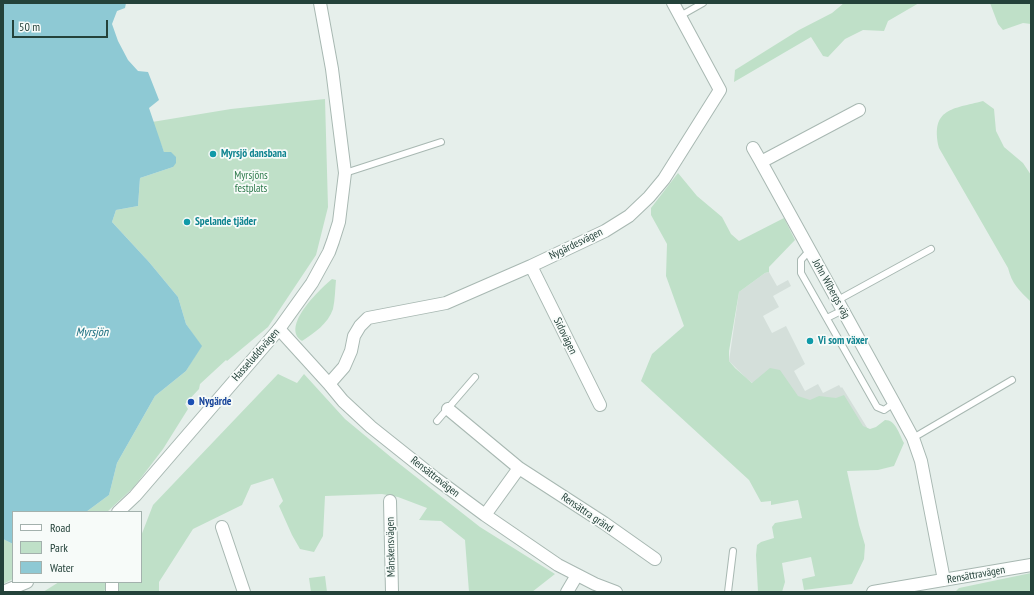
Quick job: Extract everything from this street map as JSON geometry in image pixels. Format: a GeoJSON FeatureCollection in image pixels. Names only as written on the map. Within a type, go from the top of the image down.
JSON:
{"type":"FeatureCollection","features":[{"type":"Feature","properties":{"kind":"street","name":"Hasseluddsvägen"},"geometry":{"type":"LineString","coordinates":[[119,511],[139,491],[278,330],[312,283],[329,252],[339,222],[345,173],[332,69],[320,3]]}},
{"type":"Feature","properties":{"kind":"street","name":"Nygärdesvägen"},"geometry":{"type":"LineString","coordinates":[[329,384],[344,367],[351,351],[354,336],[360,326],[368,318],[446,303],[531,266],[605,231],[629,216],[649,197],[664,179],[720,90],[673,3]]}},
{"type":"Feature","properties":{"kind":"street"},"geometry":{"type":"LineString","coordinates":[[761,162],[859,110]]}},
{"type":"Feature","properties":{"kind":"street","name":"John Wibergs väg"},"geometry":{"type":"LineString","coordinates":[[753,148],[913,438],[921,461],[941,584]]}},
{"type":"Feature","properties":{"kind":"street","name":"Sidovägen"},"geometry":{"type":"LineString","coordinates":[[531,266],[600,405]]}},
{"type":"Feature","properties":{"kind":"street","name":"Rensättravägen"},"geometry":{"type":"LineString","coordinates":[[278,330],[343,401],[371,426],[435,478],[485,515],[558,565],[595,584],[616,592]]}},
{"type":"Feature","properties":{"kind":"street","name":"Rensättra gränd"},"geometry":{"type":"LineString","coordinates":[[448,409],[519,468],[604,523],[655,559]]}},
{"type":"Feature","properties":{"kind":"street"},"geometry":{"type":"LineString","coordinates":[[485,515],[519,468]]}},
{"type":"Feature","properties":{"kind":"street","name":"Månskensvägen"},"geometry":{"type":"LineString","coordinates":[[390,501],[392,592]]}},
{"type":"Feature","properties":{"kind":"street"},"geometry":{"type":"LineString","coordinates":[[222,527],[244,592]]}},
{"type":"Feature","properties":{"kind":"street","name":"Rensättravägen"},"geometry":{"type":"LineString","coordinates":[[873,592],[941,584],[1031,565]]}},
{"type":"Feature","properties":{"kind":"street"},"geometry":{"type":"LineString","coordinates":[[567,592],[578,575]]}},
{"type":"Feature","properties":{"kind":"street"},"geometry":{"type":"LineString","coordinates":[[3,592],[25,583]]}},
{"type":"Feature","properties":{"kind":"lane"},"geometry":{"type":"LineString","coordinates":[[680,16],[703,3]]}},
{"type":"Feature","properties":{"kind":"lane"},"geometry":{"type":"LineString","coordinates":[[345,173],[441,142]]}},
{"type":"Feature","properties":{"kind":"lane"},"geometry":{"type":"LineString","coordinates":[[827,318],[840,305],[930,249]]}},
{"type":"Feature","properties":{"kind":"lane"},"geometry":{"type":"LineString","coordinates":[[810,250],[801,260],[801,272],[877,408],[884,410],[894,403]]}},
{"type":"Feature","properties":{"kind":"lane"},"geometry":{"type":"LineString","coordinates":[[438,421],[475,377]]}},
{"type":"Feature","properties":{"kind":"lane"},"geometry":{"type":"LineString","coordinates":[[913,438],[1012,380]]}},
{"type":"Feature","properties":{"kind":"lane"},"geometry":{"type":"LineString","coordinates":[[728,592],[734,551]]}},
{"type":"Feature","properties":{"kind":"shaded area"},"geometry":{"type":"Polygon","coordinates":[[[769,272],[777,286],[788,280],[791,286],[773,296],[779,307],[763,316],[772,333],[786,326],[805,364],[794,371],[805,391],[818,384],[823,393],[839,385],[841,388],[842,387],[868,429],[763,391],[746,378],[729,361],[739,292],[765,273],[769,272]]]}},
{"type":"Feature","properties":{"kind":"green space"},"geometry":{"type":"Polygon","coordinates":[[[844,3],[919,3],[888,21],[884,31],[863,30],[845,39],[828,57],[823,56],[811,37],[734,82],[735,70],[799,30],[832,13],[844,3]]]}},
{"type":"Feature","properties":{"kind":"green space"},"geometry":{"type":"Polygon","coordinates":[[[990,3],[1031,3],[1031,24],[1023,23],[1003,30],[998,24],[990,3]]]}},
{"type":"Feature","properties":{"kind":"green space","name":"Myrsjöns festplats"},"geometry":{"type":"Polygon","coordinates":[[[325,99],[328,207],[316,255],[268,327],[227,361],[226,360],[200,384],[199,389],[185,404],[188,409],[163,449],[134,487],[108,511],[87,511],[109,495],[117,463],[155,396],[186,371],[201,346],[186,324],[178,297],[149,262],[112,222],[116,210],[138,206],[140,178],[173,167],[164,152],[152,122],[231,109],[325,99]]]}},
{"type":"Feature","properties":{"kind":"green space"},"geometry":{"type":"Polygon","coordinates":[[[983,101],[994,109],[996,131],[1004,147],[1023,163],[1031,175],[1031,302],[1014,283],[1008,268],[939,148],[937,135],[938,125],[946,112],[983,101]]]}},
{"type":"Feature","properties":{"kind":"green space"},"geometry":{"type":"Polygon","coordinates":[[[678,173],[697,196],[722,217],[731,234],[739,241],[784,218],[795,240],[769,267],[769,272],[765,273],[739,292],[729,351],[729,361],[752,383],[770,368],[780,370],[798,396],[810,400],[819,396],[836,398],[844,395],[863,426],[870,429],[876,427],[885,420],[892,422],[897,428],[904,443],[894,466],[878,470],[847,471],[865,545],[864,559],[852,584],[804,590],[802,579],[815,576],[811,557],[782,563],[785,582],[782,592],[758,592],[756,555],[757,545],[761,542],[774,538],[772,527],[775,523],[802,518],[798,500],[771,505],[771,501],[761,502],[749,480],[641,381],[652,354],[684,326],[666,276],[667,244],[651,215],[651,208],[678,173]]]}},
{"type":"Feature","properties":{"kind":"green space"},"geometry":{"type":"Polygon","coordinates":[[[332,279],[336,280],[334,306],[331,314],[320,328],[302,341],[296,335],[296,327],[299,318],[311,299],[332,279]]]}},
{"type":"Feature","properties":{"kind":"green space"},"geometry":{"type":"Polygon","coordinates":[[[278,374],[297,383],[304,374],[345,419],[392,458],[480,527],[555,574],[532,592],[469,592],[465,540],[441,521],[419,520],[427,508],[398,497],[382,494],[325,496],[323,536],[314,552],[300,549],[279,506],[283,501],[273,478],[251,485],[242,505],[193,529],[159,582],[159,592],[118,592],[118,583],[142,583],[142,533],[153,505],[278,374]]]}},
{"type":"Feature","properties":{"kind":"green space"},"geometry":{"type":"Polygon","coordinates":[[[3,539],[12,544],[12,580],[3,584],[3,539]]]}},
{"type":"Feature","properties":{"kind":"green space"},"geometry":{"type":"Polygon","coordinates":[[[1031,573],[1031,592],[955,592],[959,588],[1031,573]]]}},
{"type":"Feature","properties":{"kind":"green space"},"geometry":{"type":"Polygon","coordinates":[[[325,576],[327,592],[311,592],[309,578],[325,576]]]}},
{"type":"Feature","properties":{"kind":"green space"},"geometry":{"type":"Polygon","coordinates":[[[57,583],[108,583],[104,592],[43,592],[57,583]]]}},
{"type":"Feature","properties":{"kind":"water","name":"Myrsjön"},"geometry":{"type":"Polygon","coordinates":[[[3,3],[126,3],[125,8],[117,11],[112,24],[118,41],[128,60],[138,71],[148,72],[159,100],[149,108],[164,152],[171,152],[176,157],[176,163],[173,167],[140,178],[138,206],[116,210],[112,222],[149,262],[178,297],[186,324],[202,346],[186,371],[155,396],[117,463],[109,495],[87,511],[12,511],[12,544],[3,539],[3,3]]]}},
{"type":"Feature","properties":{"kind":"place","name":"Myrsjö dansbana"},"geometry":{"type":"Point","coordinates":[213,154]}},
{"type":"Feature","properties":{"kind":"place","name":"Spelande tjäder"},"geometry":{"type":"Point","coordinates":[187,222]}},
{"type":"Feature","properties":{"kind":"place","name":"Vi som växer"},"geometry":{"type":"Point","coordinates":[810,341]}},
{"type":"Feature","properties":{"kind":"place","name":"Nygärde"},"geometry":{"type":"Point","coordinates":[191,402]}}]}
